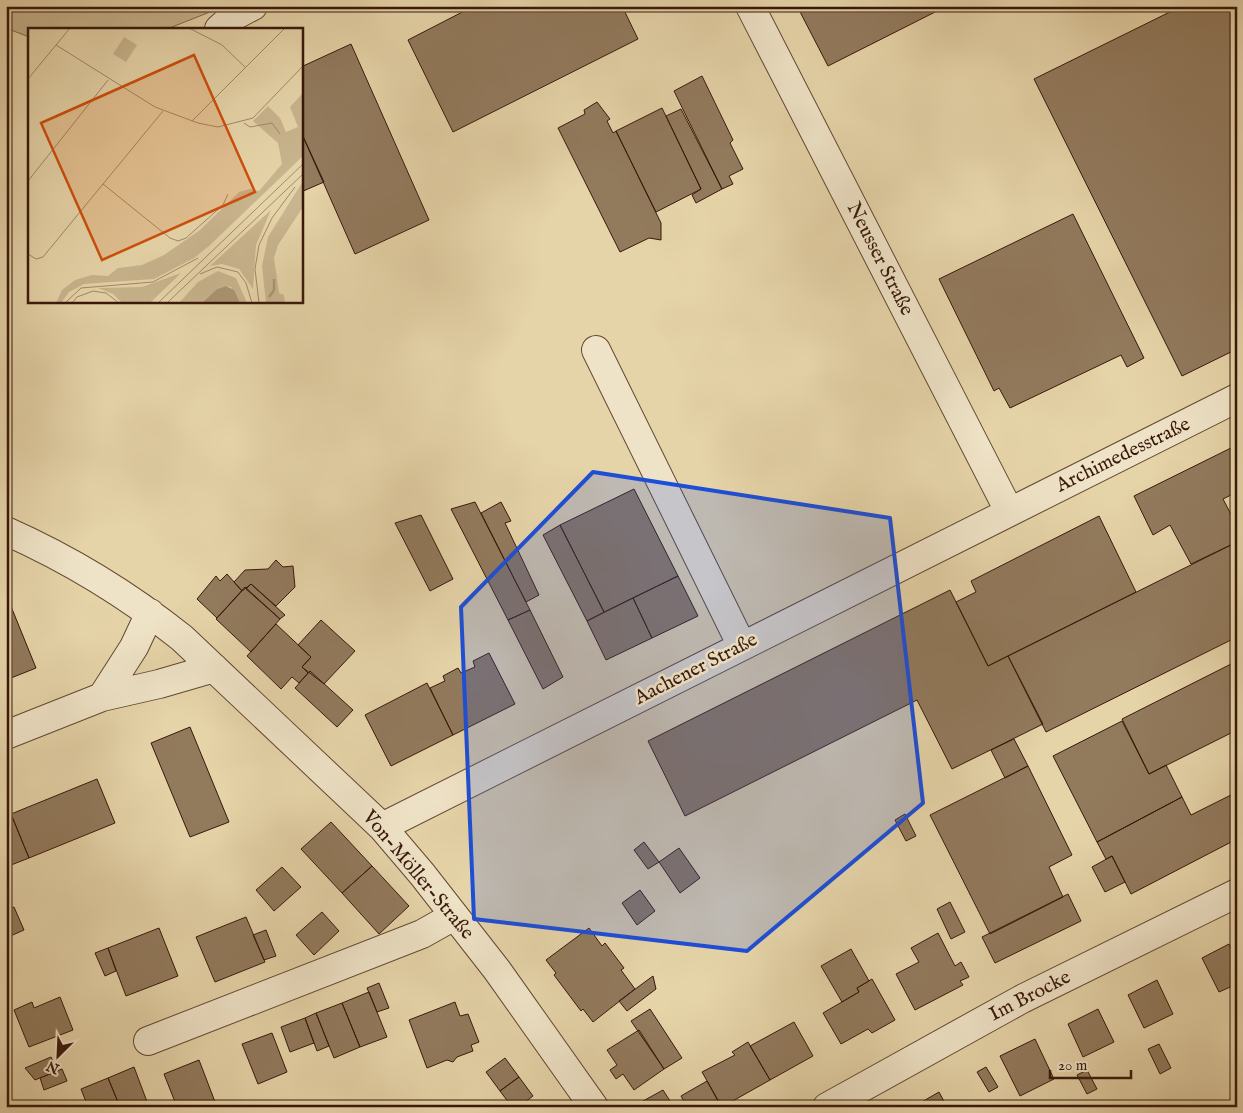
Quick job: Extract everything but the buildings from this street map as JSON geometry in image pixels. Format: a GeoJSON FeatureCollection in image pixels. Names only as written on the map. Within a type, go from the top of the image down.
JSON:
{"type":"FeatureCollection","features":[{"type":"Feature","properties":{"kind":"street"},"geometry":{"type":"LineString","coordinates":[[220,28],[232,17],[253,6]]}},
{"type":"Feature","properties":{"kind":"street","name":"Neusser Straße"},"geometry":{"type":"LineString","coordinates":[[750,6],[1009,511]]}},
{"type":"Feature","properties":{"kind":"street"},"geometry":{"type":"LineString","coordinates":[[596,350],[742,646]]}},
{"type":"Feature","properties":{"kind":"street","name":"Archimedesstraße"},"geometry":{"type":"LineString","coordinates":[[1009,511],[1237,398]]}},
{"type":"Feature","properties":{"kind":"street","name":"Aachener Straße"},"geometry":{"type":"LineString","coordinates":[[382,827],[1009,511]]}},
{"type":"Feature","properties":{"kind":"street","name":"Von-Möller-Straße"},"geometry":{"type":"LineString","coordinates":[[6,531],[50,551],[150,612],[214,668],[382,827],[497,970],[594,1107]]}},
{"type":"Feature","properties":{"kind":"street"},"geometry":{"type":"LineString","coordinates":[[102,697],[134,647],[150,612]]}},
{"type":"Feature","properties":{"kind":"street"},"geometry":{"type":"LineString","coordinates":[[6,735],[102,697],[159,684],[214,668]]}},
{"type":"Feature","properties":{"kind":"street","name":"Im Brocke"},"geometry":{"type":"LineString","coordinates":[[827,1107],[1016,1002],[1237,893]]}},
{"type":"Feature","properties":{"kind":"street"},"geometry":{"type":"LineString","coordinates":[[148,1041],[422,934],[454,916]]}},
{"type":"Feature","properties":{"kind":"highlighted area"},"geometry":{"type":"Polygon","coordinates":[[[593,472],[890,518],[923,803],[747,951],[474,919],[461,607],[593,472]]]}},
{"type":"Feature","properties":{"kind":"shaded area"},"geometry":{"type":"Polygon","coordinates":[[[6,6],[225,6],[170,28],[28,28],[28,37],[6,28],[6,6]]]}}]}
